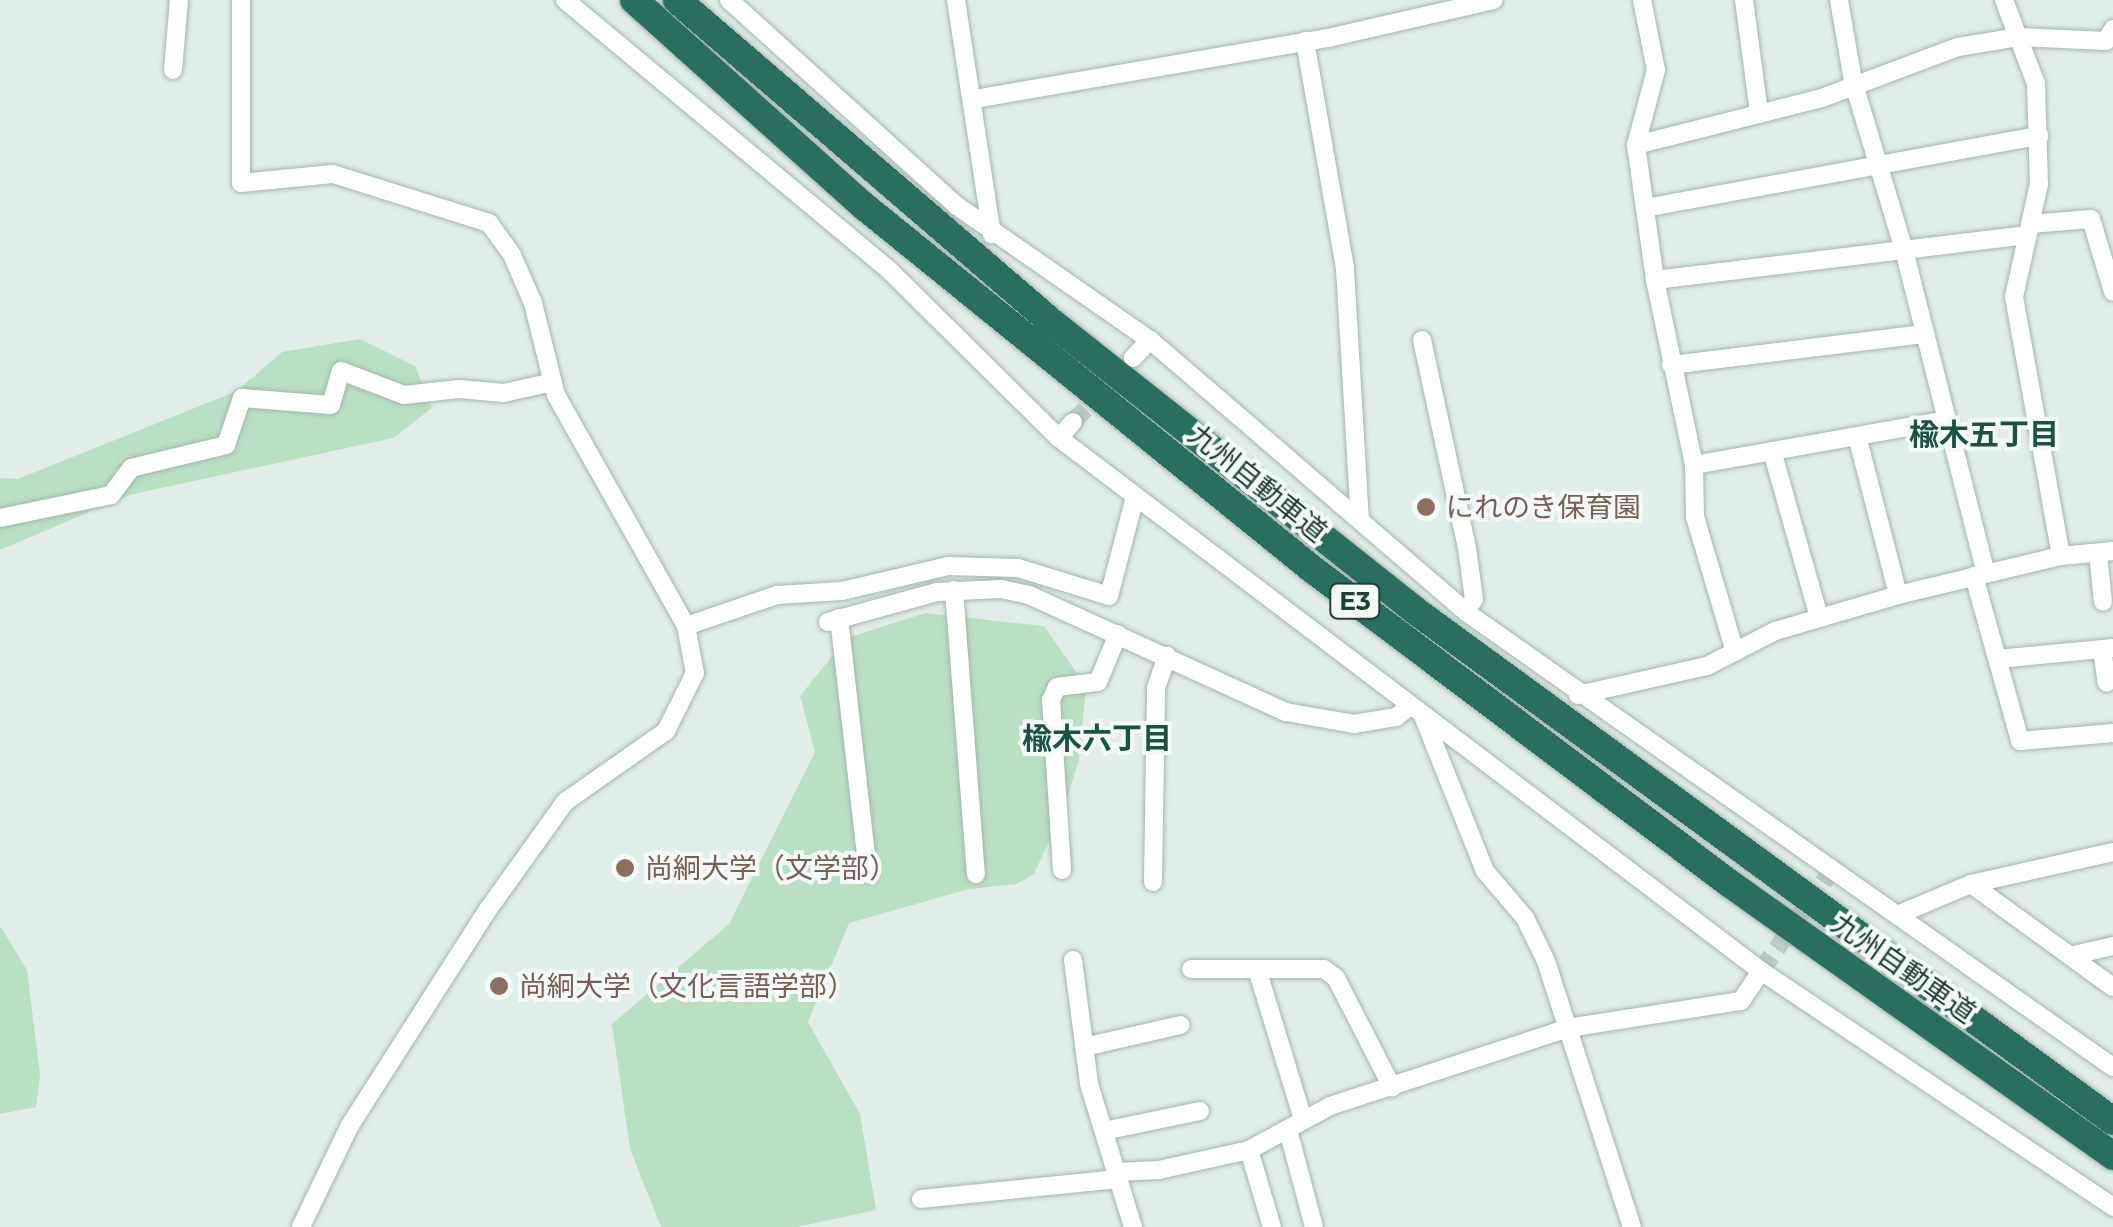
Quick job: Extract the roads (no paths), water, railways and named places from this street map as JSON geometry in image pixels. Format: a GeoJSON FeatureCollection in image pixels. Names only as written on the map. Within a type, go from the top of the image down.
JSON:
{"type":"FeatureCollection","features":[{"type":"Feature","properties":{"kind":"highway","name":"九州自動車道"},"geometry":{"type":"LineString","coordinates":[[634,0],[893,231],[1312,569],[1729,883],[2113,1156]]}},
{"type":"Feature","properties":{"kind":"highway","name":"九州自動車道"},"geometry":{"type":"LineString","coordinates":[[677,0],[1055,325],[1414,608],[2113,1121]]}},
{"type":"Feature","properties":{"kind":"street"},"geometry":{"type":"LineString","coordinates":[[173,70],[178,0]]}},
{"type":"Feature","properties":{"kind":"street"},"geometry":{"type":"LineString","coordinates":[[241,0],[241,183],[334,174],[489,223],[512,255],[533,303],[552,382],[686,626],[693,686],[666,731],[565,802],[435,985],[350,1125],[301,1227]]}},
{"type":"Feature","properties":{"kind":"street"},"geometry":{"type":"LineString","coordinates":[[565,0],[890,271],[1058,438],[1761,971],[2113,1207]]}},
{"type":"Feature","properties":{"kind":"street"},"geometry":{"type":"LineString","coordinates":[[729,0],[992,234],[1150,340],[1466,612],[1578,696],[1902,912],[2113,1067]]}},
{"type":"Feature","properties":{"kind":"street"},"geometry":{"type":"LineString","coordinates":[[956,0],[992,234]]}},
{"type":"Feature","properties":{"kind":"street"},"geometry":{"type":"LineString","coordinates":[[974,99],[1306,41],[1494,0]]}},
{"type":"Feature","properties":{"kind":"street"},"geometry":{"type":"LineString","coordinates":[[1642,0],[1656,70],[1636,145],[1655,280],[1694,464],[1695,517],[1735,652]]}},
{"type":"Feature","properties":{"kind":"street"},"geometry":{"type":"LineString","coordinates":[[1744,0],[1760,112]]}},
{"type":"Feature","properties":{"kind":"street"},"geometry":{"type":"LineString","coordinates":[[1839,0],[1852,81],[1904,250],[2020,741],[2113,733]]}},
{"type":"Feature","properties":{"kind":"street"},"geometry":{"type":"LineString","coordinates":[[2004,0],[2036,84],[2039,184],[2014,297],[2062,556]]}},
{"type":"Feature","properties":{"kind":"street"},"geometry":{"type":"LineString","coordinates":[[1636,145],[1822,98],[1852,81],[1958,48],[2020,37],[2106,42],[2113,29]]}},
{"type":"Feature","properties":{"kind":"street"},"geometry":{"type":"LineString","coordinates":[[1306,41],[1345,268],[1360,520]]}},
{"type":"Feature","properties":{"kind":"street"},"geometry":{"type":"LineString","coordinates":[[1645,208],[1877,171],[2039,136]]}},
{"type":"Feature","properties":{"kind":"street"},"geometry":{"type":"LineString","coordinates":[[1655,280],[1904,250],[2092,219],[2113,292]]}},
{"type":"Feature","properties":{"kind":"street"},"geometry":{"type":"LineString","coordinates":[[1670,365],[1925,334]]}},
{"type":"Feature","properties":{"kind":"street"},"geometry":{"type":"LineString","coordinates":[[1134,358],[1150,340]]}},
{"type":"Feature","properties":{"kind":"street"},"geometry":{"type":"LineString","coordinates":[[1422,340],[1467,548],[1474,599],[1466,612]]}},
{"type":"Feature","properties":{"kind":"street"},"geometry":{"type":"LineString","coordinates":[[0,518],[111,494],[131,468],[226,444],[242,398],[330,405],[341,371],[404,394],[459,389],[504,393],[552,382]]}},
{"type":"Feature","properties":{"kind":"street"},"geometry":{"type":"LineString","coordinates":[[1694,464],[1946,420]]}},
{"type":"Feature","properties":{"kind":"street"},"geometry":{"type":"LineString","coordinates":[[1058,438],[1073,422]]}},
{"type":"Feature","properties":{"kind":"street"},"geometry":{"type":"LineString","coordinates":[[1857,436],[1898,595]]}},
{"type":"Feature","properties":{"kind":"street"},"geometry":{"type":"LineString","coordinates":[[1772,451],[1819,618]]}},
{"type":"Feature","properties":{"kind":"street"},"geometry":{"type":"LineString","coordinates":[[686,626],[766,598],[842,591],[948,566],[1018,568],[1109,596],[1135,497]]}},
{"type":"Feature","properties":{"kind":"street"},"geometry":{"type":"LineString","coordinates":[[1578,696],[1663,679],[1819,618],[1898,595],[2062,556],[2105,552],[2103,602]]}},
{"type":"Feature","properties":{"kind":"street"},"geometry":{"type":"LineString","coordinates":[[868,874],[834,620],[954,590],[1030,595],[1286,712],[1330,721],[1384,721],[1416,711]]}},
{"type":"Feature","properties":{"kind":"street"},"geometry":{"type":"LineString","coordinates":[[954,590],[976,874]]}},
{"type":"Feature","properties":{"kind":"street"},"geometry":{"type":"LineString","coordinates":[[1062,870],[1050,700],[1057,687],[1098,682],[1118,634]]}},
{"type":"Feature","properties":{"kind":"street"},"geometry":{"type":"LineString","coordinates":[[1998,659],[2108,649],[2107,683]]}},
{"type":"Feature","properties":{"kind":"street"},"geometry":{"type":"LineString","coordinates":[[1153,882],[1156,688],[1167,656]]}},
{"type":"Feature","properties":{"kind":"street"},"geometry":{"type":"LineString","coordinates":[[1416,711],[1485,872],[1525,918],[1568,1028],[1632,1227]]}},
{"type":"Feature","properties":{"kind":"street"},"geometry":{"type":"LineString","coordinates":[[1902,912],[1970,884],[2113,852]]}},
{"type":"Feature","properties":{"kind":"street"},"geometry":{"type":"LineString","coordinates":[[1970,884],[2074,955],[2113,987]]}},
{"type":"Feature","properties":{"kind":"street"},"geometry":{"type":"LineString","coordinates":[[2074,955],[2113,946]]}},
{"type":"Feature","properties":{"kind":"street"},"geometry":{"type":"LineString","coordinates":[[1073,960],[1084,1048],[1104,1131],[1134,1227]]}},
{"type":"Feature","properties":{"kind":"street"},"geometry":{"type":"LineString","coordinates":[[1192,969],[1324,968],[1336,978],[1392,1087]]}},
{"type":"Feature","properties":{"kind":"street"},"geometry":{"type":"LineString","coordinates":[[1257,969],[1296,1125],[1314,1227]]}},
{"type":"Feature","properties":{"kind":"street"},"geometry":{"type":"LineString","coordinates":[[921,1199],[1159,1170],[1248,1150],[1296,1125],[1392,1087],[1568,1028],[1741,1001],[1761,971]]}},
{"type":"Feature","properties":{"kind":"street"},"geometry":{"type":"LineString","coordinates":[[1084,1048],[1181,1025]]}},
{"type":"Feature","properties":{"kind":"street"},"geometry":{"type":"LineString","coordinates":[[1104,1131],[1200,1110]]}},
{"type":"Feature","properties":{"kind":"street"},"geometry":{"type":"LineString","coordinates":[[1248,1150],[1272,1227]]}},
{"type":"Feature","properties":{"kind":"tunnel"},"geometry":{"type":"LineString","coordinates":[[1073,422],[1104,390]]}},
{"type":"Feature","properties":{"kind":"tunnel"},"geometry":{"type":"LineString","coordinates":[[1761,971],[1831,871]]}},
{"type":"Feature","properties":{"kind":"place","name":"にれのき保育園"},"geometry":{"type":"Point","coordinates":[1426,507]}},
{"type":"Feature","properties":{"kind":"place","name":"尚絅大学（文学部）"},"geometry":{"type":"Point","coordinates":[625,868]}},
{"type":"Feature","properties":{"kind":"place","name":"尚絅大学（文化言語学部）"},"geometry":{"type":"Point","coordinates":[499,986]}},
{"type":"Feature","properties":{"kind":"district","name":"楡木五丁目"},"geometry":{"type":"Point","coordinates":[1984,435]}},
{"type":"Feature","properties":{"kind":"district","name":"楡木六丁目"},"geometry":{"type":"Point","coordinates":[1097,739]}}]}
